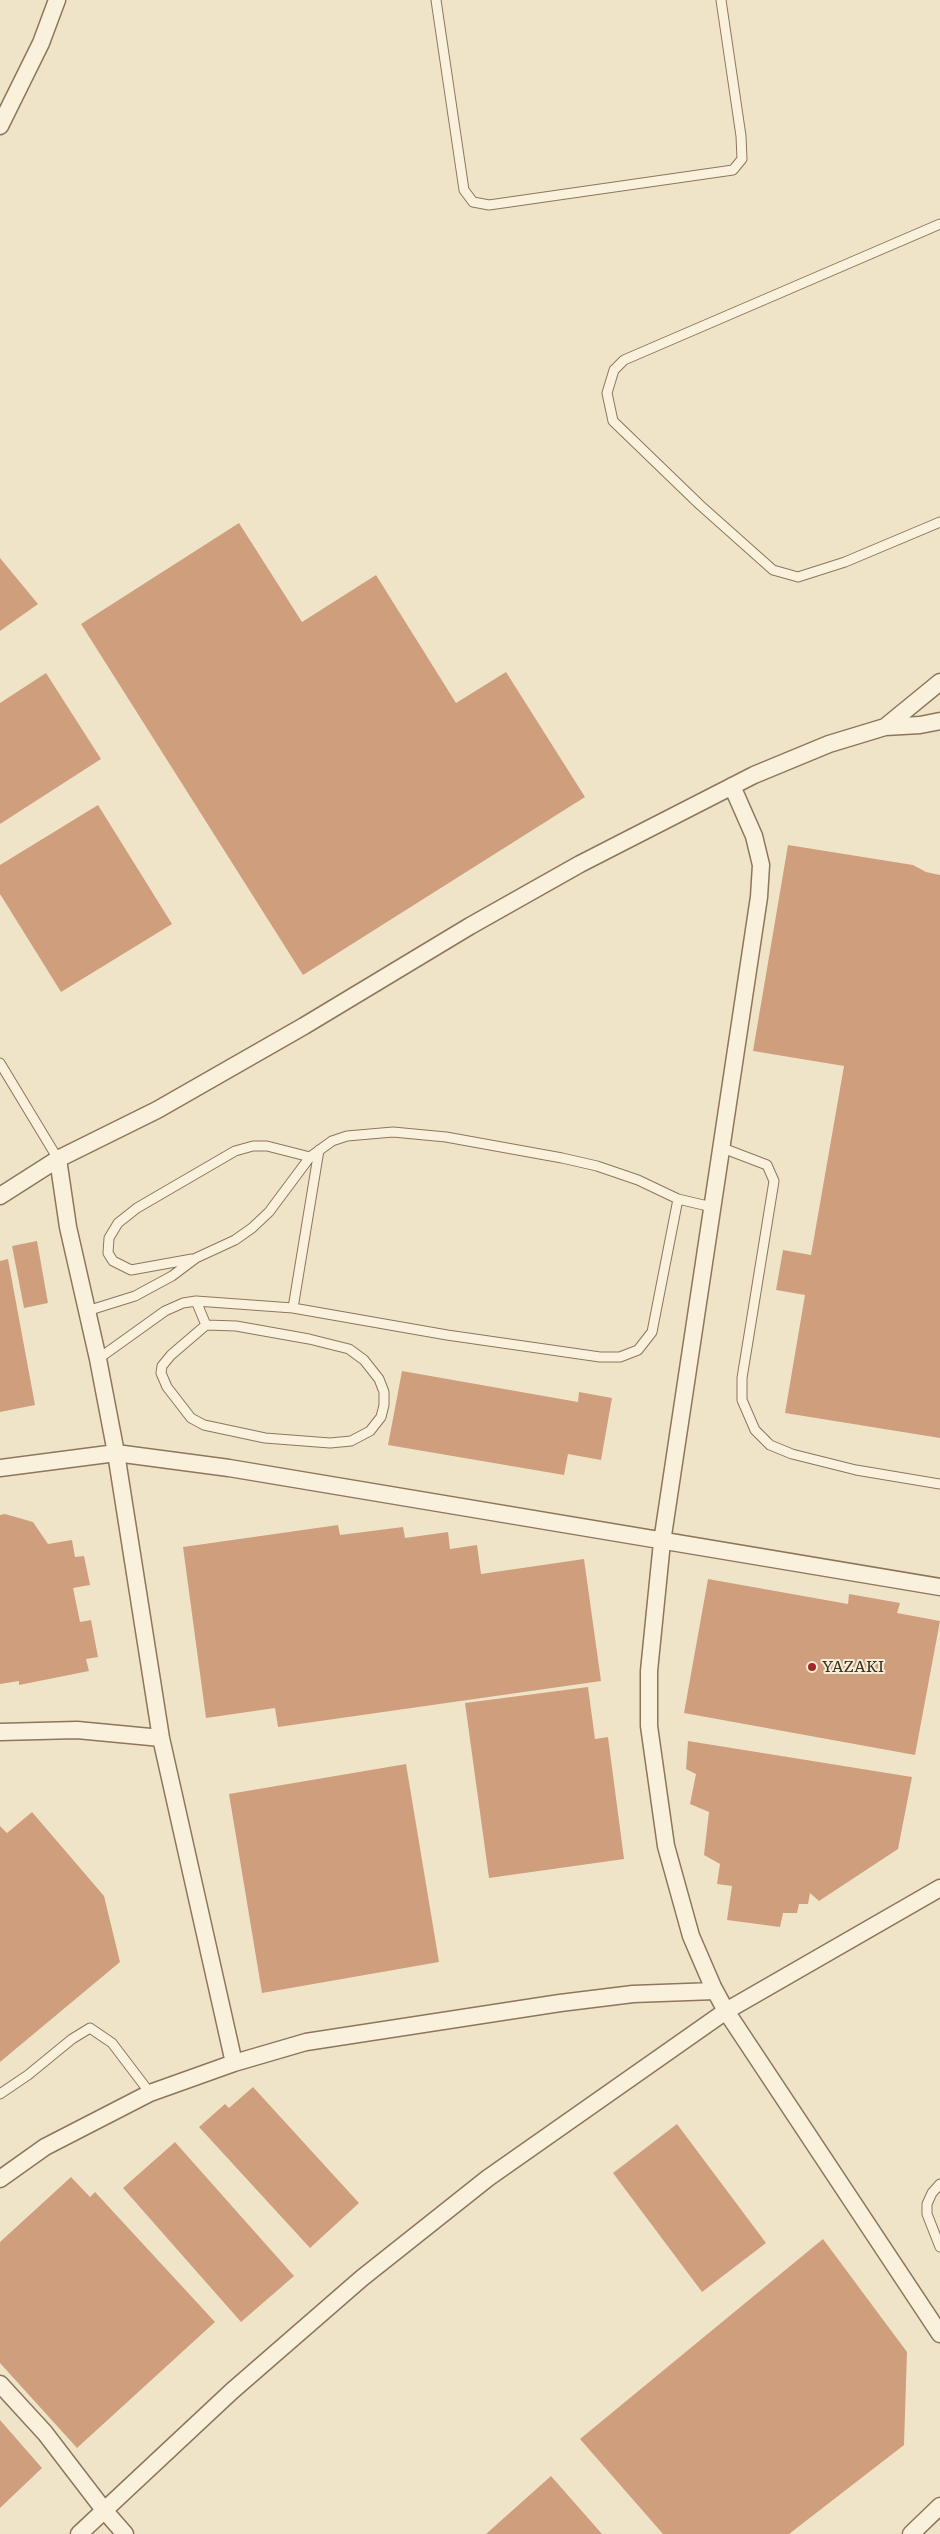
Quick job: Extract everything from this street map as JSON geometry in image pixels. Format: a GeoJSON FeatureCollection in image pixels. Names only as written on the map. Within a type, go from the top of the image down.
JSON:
{"type":"FeatureCollection","features":[{"type":"Feature","properties":{"kind":"street"},"geometry":{"type":"LineString","coordinates":[[0,126],[41,43],[57,0]]}},
{"type":"Feature","properties":{"kind":"street"},"geometry":{"type":"LineString","coordinates":[[885,727],[940,682]]}},
{"type":"Feature","properties":{"kind":"street"},"geometry":{"type":"LineString","coordinates":[[0,1196],[58,1159],[165,1105],[580,864],[732,786],[786,761],[885,727],[905,727],[940,721]]}},
{"type":"Feature","properties":{"kind":"street"},"geometry":{"type":"LineString","coordinates":[[732,786],[754,836],[761,865],[759,897],[662,1542],[648,1671],[649,1726],[666,1846],[691,1936],[715,1991],[726,2011],[940,2334]]}},
{"type":"Feature","properties":{"kind":"street"},"geometry":{"type":"LineString","coordinates":[[58,1159],[68,1227],[98,1359],[116,1453],[160,1738],[234,2062]]}},
{"type":"Feature","properties":{"kind":"street"},"geometry":{"type":"LineString","coordinates":[[0,1468],[116,1453],[230,1468],[662,1542],[940,1587]]}},
{"type":"Feature","properties":{"kind":"street"},"geometry":{"type":"LineString","coordinates":[[0,1732],[78,1730],[160,1738]]}},
{"type":"Feature","properties":{"kind":"street"},"geometry":{"type":"LineString","coordinates":[[79,2534],[232,2391],[362,2278],[488,2178],[726,2011],[940,1888]]}},
{"type":"Feature","properties":{"kind":"street"},"geometry":{"type":"LineString","coordinates":[[0,2179],[45,2146],[150,2093],[234,2062],[306,2042],[560,2002],[633,1994],[715,1991]]}},
{"type":"Feature","properties":{"kind":"street"},"geometry":{"type":"LineString","coordinates":[[0,2384],[45,2433],[104,2510],[125,2534]]}},
{"type":"Feature","properties":{"kind":"street"},"geometry":{"type":"LineString","coordinates":[[911,2534],[940,2506]]}},
{"type":"Feature","properties":{"kind":"lane"},"geometry":{"type":"LineString","coordinates":[[436,0],[464,190],[473,202],[489,205],[733,170],[742,159],[741,136],[721,0]]}},
{"type":"Feature","properties":{"kind":"lane"},"geometry":{"type":"LineString","coordinates":[[940,224],[624,360],[614,370],[607,393],[613,421],[700,505],[773,570],[798,577],[845,562],[940,522]]}},
{"type":"Feature","properties":{"kind":"lane"},"geometry":{"type":"LineString","coordinates":[[0,1063],[58,1159]]}},
{"type":"Feature","properties":{"kind":"lane"},"geometry":{"type":"LineString","coordinates":[[87,1311],[135,1296],[172,1276],[196,1258],[235,1240],[252,1228],[269,1212],[310,1157],[332,1141],[363,1133],[393,1132],[446,1137],[597,1166],[638,1180],[678,1199],[712,1207]]}},
{"type":"Feature","properties":{"kind":"lane"},"geometry":{"type":"LineString","coordinates":[[196,1258],[131,1270],[113,1261],[108,1253],[109,1238],[118,1223],[137,1208],[234,1151],[253,1146],[267,1146],[310,1157]]}},
{"type":"Feature","properties":{"kind":"lane"},"geometry":{"type":"LineString","coordinates":[[720,1147],[767,1165],[774,1181],[742,1378],[742,1400],[755,1430],[770,1445],[792,1454],[856,1470],[940,1484]]}},
{"type":"Feature","properties":{"kind":"lane"},"geometry":{"type":"LineString","coordinates":[[293,1308],[319,1150]]}},
{"type":"Feature","properties":{"kind":"lane"},"geometry":{"type":"LineString","coordinates":[[98,1359],[165,1311],[183,1303],[196,1301],[293,1308],[600,1358],[620,1357],[638,1350],[652,1332],[678,1199]]}},
{"type":"Feature","properties":{"kind":"lane"},"geometry":{"type":"LineString","coordinates":[[196,1301],[206,1324]]}},
{"type":"Feature","properties":{"kind":"lane"},"geometry":{"type":"LineString","coordinates":[[206,1324],[236,1326],[309,1339],[349,1349],[364,1360],[379,1379],[384,1392],[384,1405],[381,1417],[370,1431],[351,1441],[330,1443],[265,1438],[204,1425],[191,1418],[163,1380],[161,1372],[162,1366],[171,1355],[206,1324]]}},
{"type":"Feature","properties":{"kind":"lane"},"geometry":{"type":"LineString","coordinates":[[0,2094],[28,2075],[72,2039],[90,2028],[112,2043],[150,2093]]}},
{"type":"Feature","properties":{"kind":"lane"},"geometry":{"type":"LineString","coordinates":[[940,2184],[932,2193],[927,2204],[927,2214],[940,2247]]}},
{"type":"Feature","properties":{"kind":"building"},"geometry":{"type":"Polygon","coordinates":[[[239,523],[302,622],[376,575],[456,703],[506,672],[585,797],[303,975],[81,624],[239,523]]]}},
{"type":"Feature","properties":{"kind":"building"},"geometry":{"type":"Polygon","coordinates":[[[0,558],[38,604],[0,631],[0,558]]]}},
{"type":"Feature","properties":{"kind":"building"},"geometry":{"type":"Polygon","coordinates":[[[46,673],[101,759],[0,824],[0,703],[46,673]]]}},
{"type":"Feature","properties":{"kind":"building"},"geometry":{"type":"Polygon","coordinates":[[[98,805],[172,924],[61,992],[0,894],[0,865],[98,805]]]}},
{"type":"Feature","properties":{"kind":"building"},"geometry":{"type":"Polygon","coordinates":[[[788,845],[913,865],[926,872],[940,875],[940,1438],[785,1413],[805,1295],[776,1290],[783,1250],[811,1255],[844,1066],[753,1051],[788,845]]]}},
{"type":"Feature","properties":{"kind":"building"},"geometry":{"type":"Polygon","coordinates":[[[37,1241],[48,1303],[24,1308],[12,1246],[37,1241]]]}},
{"type":"Feature","properties":{"kind":"building"},"geometry":{"type":"Polygon","coordinates":[[[8,1259],[35,1405],[0,1412],[0,1261],[8,1259]]]}},
{"type":"Feature","properties":{"kind":"building"},"geometry":{"type":"Polygon","coordinates":[[[402,1371],[578,1402],[579,1392],[612,1398],[601,1460],[568,1454],[564,1475],[388,1445],[402,1371]]]}},
{"type":"Feature","properties":{"kind":"building"},"geometry":{"type":"Polygon","coordinates":[[[5,1514],[33,1522],[48,1544],[72,1540],[75,1557],[84,1556],[90,1585],[73,1588],[80,1622],[91,1620],[98,1657],[86,1659],[89,1671],[19,1685],[19,1681],[0,1684],[0,1515],[5,1514]]]}},
{"type":"Feature","properties":{"kind":"building"},"geometry":{"type":"Polygon","coordinates":[[[338,1525],[340,1535],[403,1527],[405,1538],[448,1532],[450,1549],[477,1545],[481,1574],[584,1559],[601,1681],[278,1727],[275,1708],[206,1718],[183,1547],[338,1525]]]}},
{"type":"Feature","properties":{"kind":"building","name":"YAZAKI"},"geometry":{"type":"Polygon","coordinates":[[[708,1579],[848,1604],[849,1594],[900,1603],[897,1613],[940,1621],[915,1755],[684,1713],[708,1579]]]}},
{"type":"Feature","properties":{"kind":"building"},"geometry":{"type":"Polygon","coordinates":[[[588,1687],[595,1739],[608,1737],[624,1859],[489,1878],[465,1703],[588,1687]]]}},
{"type":"Feature","properties":{"kind":"building"},"geometry":{"type":"Polygon","coordinates":[[[688,1741],[912,1777],[898,1849],[819,1901],[810,1893],[808,1904],[799,1904],[797,1913],[783,1913],[780,1927],[727,1920],[732,1886],[717,1884],[720,1864],[704,1855],[709,1812],[690,1804],[696,1774],[686,1769],[688,1741]]]}},
{"type":"Feature","properties":{"kind":"building"},"geometry":{"type":"Polygon","coordinates":[[[406,1764],[439,1962],[262,1993],[229,1794],[406,1764]]]}},
{"type":"Feature","properties":{"kind":"building"},"geometry":{"type":"Polygon","coordinates":[[[32,1812],[104,1896],[120,1962],[0,2062],[0,1826],[7,1833],[32,1812]]]}},
{"type":"Feature","properties":{"kind":"building"},"geometry":{"type":"Polygon","coordinates":[[[253,2087],[359,2203],[310,2248],[199,2127],[225,2104],[229,2108],[253,2087]]]}},
{"type":"Feature","properties":{"kind":"building"},"geometry":{"type":"Polygon","coordinates":[[[677,2124],[766,2243],[702,2292],[613,2173],[677,2124]]]}},
{"type":"Feature","properties":{"kind":"building"},"geometry":{"type":"Polygon","coordinates":[[[175,2142],[294,2276],[241,2322],[123,2188],[175,2142]]]}},
{"type":"Feature","properties":{"kind":"building"},"geometry":{"type":"Polygon","coordinates":[[[71,2177],[90,2197],[95,2192],[215,2322],[77,2448],[0,2363],[0,2242],[71,2177]]]}},
{"type":"Feature","properties":{"kind":"building"},"geometry":{"type":"Polygon","coordinates":[[[823,2239],[907,2352],[904,2445],[789,2534],[663,2534],[580,2439],[823,2239]]]}},
{"type":"Feature","properties":{"kind":"building"},"geometry":{"type":"Polygon","coordinates":[[[0,2420],[42,2468],[0,2508],[0,2420]]]}},
{"type":"Feature","properties":{"kind":"building"},"geometry":{"type":"Polygon","coordinates":[[[551,2476],[602,2534],[486,2534],[551,2476]]]}},
{"type":"Feature","properties":{"kind":"place","name":"YAZAKI"},"geometry":{"type":"Point","coordinates":[812,1667]}}]}
